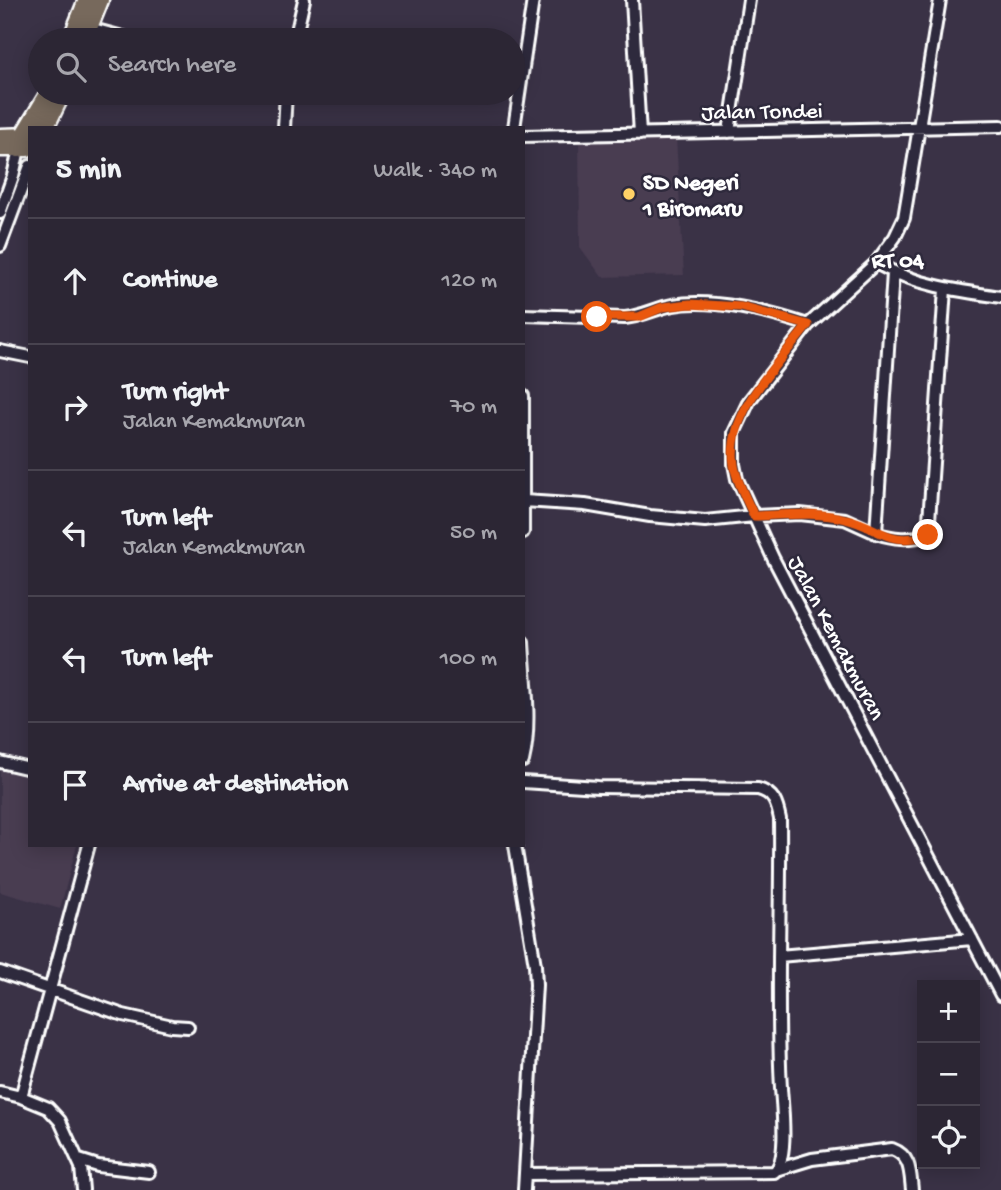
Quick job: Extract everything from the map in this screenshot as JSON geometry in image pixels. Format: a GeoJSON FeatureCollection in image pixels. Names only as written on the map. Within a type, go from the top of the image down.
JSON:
{"type":"FeatureCollection","features":[{"type":"Feature","properties":{"kind":"main road"},"geometry":{"type":"LineString","coordinates":[[76,28],[87,0]]}},
{"type":"Feature","properties":{"kind":"main road"},"geometry":{"type":"LineString","coordinates":[[89,28],[100,0]]}},
{"type":"Feature","properties":{"kind":"main road"},"geometry":{"type":"LineString","coordinates":[[33,126],[43,105]]}},
{"type":"Feature","properties":{"kind":"main road"},"geometry":{"type":"LineString","coordinates":[[46,126],[56,105]]}},
{"type":"Feature","properties":{"kind":"main road"},"geometry":{"type":"LineString","coordinates":[[0,137],[25,142]]}},
{"type":"Feature","properties":{"kind":"main road"},"geometry":{"type":"LineString","coordinates":[[0,148],[25,142]]}},
{"type":"Feature","properties":{"kind":"street"},"geometry":{"type":"LineString","coordinates":[[298,28],[304,0]]}},
{"type":"Feature","properties":{"kind":"street"},"geometry":{"type":"LineString","coordinates":[[525,54],[533,0]]}},
{"type":"Feature","properties":{"kind":"street"},"geometry":{"type":"LineString","coordinates":[[632,0],[640,134]]}},
{"type":"Feature","properties":{"kind":"street"},"geometry":{"type":"LineString","coordinates":[[729,132],[749,0]]}},
{"type":"Feature","properties":{"kind":"street","name":"Jalan Kemakmuran"},"geometry":{"type":"LineString","coordinates":[[940,0],[904,218],[895,237],[876,263],[808,325],[749,401],[734,433],[734,464],[737,479],[773,558],[1001,995]]}},
{"type":"Feature","properties":{"kind":"street"},"geometry":{"type":"LineString","coordinates":[[284,126],[285,105]]}},
{"type":"Feature","properties":{"kind":"street"},"geometry":{"type":"LineString","coordinates":[[514,126],[517,105]]}},
{"type":"Feature","properties":{"kind":"street","name":"Jalan Tondei"},"geometry":{"type":"LineString","coordinates":[[525,136],[1001,126]]}},
{"type":"Feature","properties":{"kind":"street"},"geometry":{"type":"LineString","coordinates":[[0,213],[25,142]]}},
{"type":"Feature","properties":{"kind":"street"},"geometry":{"type":"LineString","coordinates":[[0,246],[28,171]]}},
{"type":"Feature","properties":{"kind":"street"},"geometry":{"type":"LineString","coordinates":[[876,263],[894,273],[945,289],[1001,297]]}},
{"type":"Feature","properties":{"kind":"street"},"geometry":{"type":"LineString","coordinates":[[876,533],[894,273]]}},
{"type":"Feature","properties":{"kind":"street"},"geometry":{"type":"LineString","coordinates":[[525,501],[585,505],[650,516],[705,521],[800,514],[845,519],[891,538],[906,539],[928,535],[945,289]]}},
{"type":"Feature","properties":{"kind":"street"},"geometry":{"type":"LineString","coordinates":[[525,315],[625,318],[639,317],[674,304],[690,304],[741,307],[808,325]]}},
{"type":"Feature","properties":{"kind":"street"},"geometry":{"type":"LineString","coordinates":[[0,352],[28,357]]}},
{"type":"Feature","properties":{"kind":"street"},"geometry":{"type":"LineString","coordinates":[[525,686],[525,733]]}},
{"type":"Feature","properties":{"kind":"street"},"geometry":{"type":"LineString","coordinates":[[0,762],[28,769]]}},
{"type":"Feature","properties":{"kind":"street"},"geometry":{"type":"LineString","coordinates":[[525,782],[598,787],[745,789],[766,791],[772,796],[780,819],[778,1033],[783,1135],[779,1169]]}},
{"type":"Feature","properties":{"kind":"street"},"geometry":{"type":"LineString","coordinates":[[21,1097],[88,847]]}},
{"type":"Feature","properties":{"kind":"street"},"geometry":{"type":"LineString","coordinates":[[515,847],[536,985],[524,1190]]}},
{"type":"Feature","properties":{"kind":"street"},"geometry":{"type":"LineString","coordinates":[[779,956],[972,939]]}},
{"type":"Feature","properties":{"kind":"street"},"geometry":{"type":"LineString","coordinates":[[0,972],[123,1015],[188,1027]]}},
{"type":"Feature","properties":{"kind":"street"},"geometry":{"type":"LineString","coordinates":[[0,1092],[21,1097],[54,1113],[79,1160],[83,1190]]}},
{"type":"Feature","properties":{"kind":"street"},"geometry":{"type":"LineString","coordinates":[[525,1174],[766,1173],[812,1158],[892,1149],[901,1152],[907,1160],[912,1190]]}},
{"type":"Feature","properties":{"kind":"street"},"geometry":{"type":"LineString","coordinates":[[79,1160],[98,1166],[149,1172]]}},
{"type":"Feature","properties":{"kind":"shaded area","name":"SD Negeri 1 Biromaru"},"geometry":{"type":"Polygon","coordinates":[[[676,137],[684,275],[602,277],[580,247],[579,141],[676,137]]]}},
{"type":"Feature","properties":{"kind":"shaded area"},"geometry":{"type":"Polygon","coordinates":[[[0,766],[28,774],[28,847],[76,847],[60,909],[0,892],[0,766]]]}},
{"type":"Feature","properties":{"kind":"place","name":"SD Negeri 1 Biromaru"},"geometry":{"type":"Point","coordinates":[629,194]}},
{"type":"Feature","properties":{"kind":"district","name":"RT 04"},"geometry":{"type":"Point","coordinates":[898,259]}},
{"type":"Feature","properties":{"kind":"route"},"geometry":{"type":"LineString","coordinates":[[597,317],[639,317],[674,304],[690,304],[741,307],[808,325],[749,401],[734,433],[737,479],[754,516],[800,514],[845,519],[891,538],[906,539],[928,535]]}}]}
